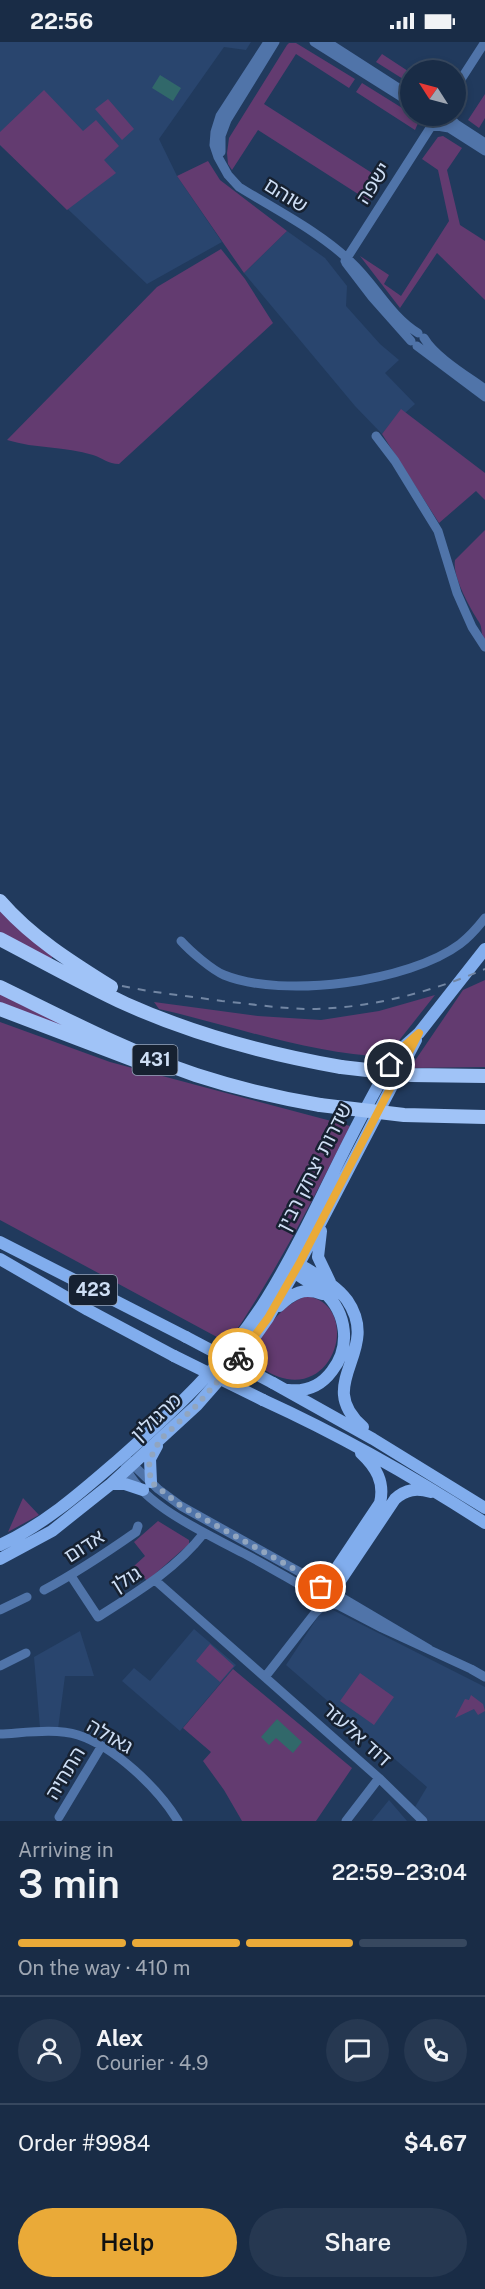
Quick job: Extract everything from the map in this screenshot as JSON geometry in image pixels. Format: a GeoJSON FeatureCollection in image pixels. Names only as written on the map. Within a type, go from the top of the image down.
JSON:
{"type":"FeatureCollection","features":[{"type":"Feature","properties":{"kind":"highway"},"geometry":{"type":"LineString","coordinates":[[3,905],[40,939],[153,1015]]}},
{"type":"Feature","properties":{"kind":"highway","name":"431"},"geometry":{"type":"LineString","coordinates":[[0,939],[125,1003],[212,1037],[252,1049],[341,1067],[411,1075],[485,1076]]}},
{"type":"Feature","properties":{"kind":"highway","name":"431"},"geometry":{"type":"LineString","coordinates":[[0,987],[147,1056],[196,1075],[237,1087],[320,1105],[404,1115],[485,1117]]}},
{"type":"Feature","properties":{"kind":"highway"},"geometry":{"type":"LineString","coordinates":[[0,1009],[156,1068],[237,1087]]}},
{"type":"Feature","properties":{"kind":"main road","name":"שדרות יצחק רבין"},"geometry":{"type":"LineString","coordinates":[[286,1263],[383,1077],[401,1049],[419,1033],[485,949]]}},
{"type":"Feature","properties":{"kind":"main road","name":"שדרות יצחק רבין"},"geometry":{"type":"LineString","coordinates":[[297,1269],[419,1033]]}},
{"type":"Feature","properties":{"kind":"main road"},"geometry":{"type":"LineString","coordinates":[[326,1214],[319,1236],[318,1257],[333,1285],[348,1303],[357,1331],[356,1351],[344,1385],[345,1406],[358,1422],[387,1447]]}},
{"type":"Feature","properties":{"kind":"main road","name":"423"},"geometry":{"type":"LineString","coordinates":[[0,1242],[273,1383],[387,1447],[485,1509]]}},
{"type":"Feature","properties":{"kind":"main road","name":"423"},"geometry":{"type":"LineString","coordinates":[[0,1259],[174,1356],[343,1439],[439,1493],[485,1523]]}},
{"type":"Feature","properties":{"kind":"main road"},"geometry":{"type":"LineString","coordinates":[[286,1263],[333,1285]]}},
{"type":"Feature","properties":{"kind":"main road","name":"מרגולין"},"geometry":{"type":"LineString","coordinates":[[0,1545],[47,1519],[182,1403],[209,1374],[255,1315],[286,1263]]}},
{"type":"Feature","properties":{"kind":"main road"},"geometry":{"type":"LineString","coordinates":[[285,1390],[298,1391],[317,1386],[338,1364],[344,1347],[344,1329],[339,1313],[330,1299],[297,1269]]}},
{"type":"Feature","properties":{"kind":"main road","name":"מרגולין"},"geometry":{"type":"LineString","coordinates":[[0,1559],[52,1531],[111,1484],[160,1440],[214,1387],[247,1348],[297,1269]]}},
{"type":"Feature","properties":{"kind":"main road"},"geometry":{"type":"LineString","coordinates":[[268,1318],[296,1292],[315,1291],[330,1299]]}},
{"type":"Feature","properties":{"kind":"main road"},"geometry":{"type":"LineString","coordinates":[[331,1587],[382,1496],[380,1478],[374,1468],[363,1454],[343,1439]]}},
{"type":"Feature","properties":{"kind":"main road"},"geometry":{"type":"LineString","coordinates":[[111,1484],[147,1486],[150,1459],[160,1440]]}},
{"type":"Feature","properties":{"kind":"main road"},"geometry":{"type":"LineString","coordinates":[[331,1587],[395,1499],[413,1490],[439,1493]]}},
{"type":"Feature","properties":{"kind":"street","name":"שוהם"},"geometry":{"type":"LineString","coordinates":[[268,42],[218,122],[214,145],[231,180],[336,249],[418,340],[485,398]]}},
{"type":"Feature","properties":{"kind":"street"},"geometry":{"type":"LineString","coordinates":[[223,166],[220,142],[224,125],[275,42]]}},
{"type":"Feature","properties":{"kind":"street"},"geometry":{"type":"LineString","coordinates":[[314,42],[400,97]]}},
{"type":"Feature","properties":{"kind":"street"},"geometry":{"type":"LineString","coordinates":[[327,42],[400,89]]}},
{"type":"Feature","properties":{"kind":"street"},"geometry":{"type":"LineString","coordinates":[[466,71],[485,42]]}},
{"type":"Feature","properties":{"kind":"street","name":"ישפה"},"geometry":{"type":"LineString","coordinates":[[346,259],[427,126]]}},
{"type":"Feature","properties":{"kind":"street"},"geometry":{"type":"LineString","coordinates":[[444,126],[485,151]]}},
{"type":"Feature","properties":{"kind":"street"},"geometry":{"type":"LineString","coordinates":[[459,126],[485,143]]}},
{"type":"Feature","properties":{"kind":"street","name":"שוהם"},"geometry":{"type":"LineString","coordinates":[[418,340],[485,389]]}},
{"type":"Feature","properties":{"kind":"street"},"geometry":{"type":"LineString","coordinates":[[376,436],[395,461],[438,531],[457,593],[472,627],[485,647]]}},
{"type":"Feature","properties":{"kind":"street"},"geometry":{"type":"LineString","coordinates":[[181,941],[222,974],[237,979],[282,984],[335,984],[409,969],[432,959],[460,944],[485,918]]}},
{"type":"Feature","properties":{"kind":"street"},"geometry":{"type":"LineString","coordinates":[[117,1461],[130,1467],[163,1508],[185,1524],[323,1600],[338,1605],[485,1677]]}},
{"type":"Feature","properties":{"kind":"street"},"geometry":{"type":"LineString","coordinates":[[147,1486],[331,1587],[341,1597],[366,1613],[429,1649]]}},
{"type":"Feature","properties":{"kind":"street","name":"אדום"},"geometry":{"type":"LineString","coordinates":[[44,1590],[71,1576],[136,1532],[138,1526]]}},
{"type":"Feature","properties":{"kind":"street","name":"גולן"},"geometry":{"type":"LineString","coordinates":[[71,1576],[98,1617],[156,1581],[185,1555],[204,1533]]}},
{"type":"Feature","properties":{"kind":"street","name":"דוד אלעזר"},"geometry":{"type":"LineString","coordinates":[[156,1581],[379,1778],[423,1821]]}},
{"type":"Feature","properties":{"kind":"street"},"geometry":{"type":"LineString","coordinates":[[265,1677],[315,1613],[331,1587]]}},
{"type":"Feature","properties":{"kind":"street"},"geometry":{"type":"LineString","coordinates":[[323,1600],[337,1598],[331,1587]]}},
{"type":"Feature","properties":{"kind":"street"},"geometry":{"type":"LineString","coordinates":[[0,1610],[27,1597]]}},
{"type":"Feature","properties":{"kind":"street"},"geometry":{"type":"LineString","coordinates":[[1,1664],[26,1653]]}},
{"type":"Feature","properties":{"kind":"street","name":"גאולה"},"geometry":{"type":"LineString","coordinates":[[0,1734],[34,1732],[76,1735],[101,1747],[122,1761],[158,1793],[178,1821]]}},
{"type":"Feature","properties":{"kind":"street","name":"התחיה"},"geometry":{"type":"LineString","coordinates":[[60,1817],[101,1747]]}},
{"type":"Feature","properties":{"kind":"street"},"geometry":{"type":"LineString","coordinates":[[346,1821],[379,1778]]}},
{"type":"Feature","properties":{"kind":"shaded area"},"geometry":{"type":"Polygon","coordinates":[[[0,42],[251,42],[246,50],[224,47],[159,139],[177,176],[222,242],[147,284],[0,145],[0,42]]]}},
{"type":"Feature","properties":{"kind":"shaded area"},"geometry":{"type":"Polygon","coordinates":[[[296,43],[355,79],[349,88],[296,54],[264,104],[383,180],[369,201],[258,130],[232,170],[228,164],[229,138],[287,45],[296,43]]]}},
{"type":"Feature","properties":{"kind":"shaded area"},"geometry":{"type":"Polygon","coordinates":[[[382,54],[400,66],[400,77],[376,62],[382,54]]]}},
{"type":"Feature","properties":{"kind":"shaded area"},"geometry":{"type":"Polygon","coordinates":[[[160,75],[181,88],[173,101],[152,88],[160,75]]]}},
{"type":"Feature","properties":{"kind":"shaded area"},"geometry":{"type":"Polygon","coordinates":[[[362,83],[400,107],[400,120],[356,92],[362,83]]]}},
{"type":"Feature","properties":{"kind":"shaded area"},"geometry":{"type":"Polygon","coordinates":[[[44,90],[83,131],[96,120],[119,146],[104,160],[116,173],[67,210],[0,145],[0,132],[44,90]]]}},
{"type":"Feature","properties":{"kind":"shaded area"},"geometry":{"type":"Polygon","coordinates":[[[485,94],[485,118],[479,128],[468,120],[485,94]]]}},
{"type":"Feature","properties":{"kind":"shaded area"},"geometry":{"type":"Polygon","coordinates":[[[108,99],[134,129],[122,140],[95,109],[108,99]]]}},
{"type":"Feature","properties":{"kind":"shaded area"},"geometry":{"type":"Polygon","coordinates":[[[443,136],[462,148],[447,170],[460,225],[485,241],[485,300],[437,253],[400,308],[360,256],[389,275],[384,284],[401,296],[449,221],[438,170],[422,159],[438,137],[443,136]]]}},
{"type":"Feature","properties":{"kind":"shaded area"},"geometry":{"type":"Polygon","coordinates":[[[208,161],[220,180],[287,231],[244,273],[177,176],[208,161]]]}},
{"type":"Feature","properties":{"kind":"shaded area"},"geometry":{"type":"Polygon","coordinates":[[[287,231],[325,258],[347,286],[346,306],[380,344],[399,360],[385,373],[415,404],[405,413],[401,410],[382,434],[355,406],[244,273],[287,231]]]}},
{"type":"Feature","properties":{"kind":"shaded area"},"geometry":{"type":"Polygon","coordinates":[[[221,249],[245,279],[273,323],[119,464],[82,452],[7,440],[157,287],[221,249]]]}},
{"type":"Feature","properties":{"kind":"shaded area"},"geometry":{"type":"Polygon","coordinates":[[[401,409],[485,473],[485,500],[476,491],[439,523],[382,434],[401,409]]]}},
{"type":"Feature","properties":{"kind":"shaded area"},"geometry":{"type":"Polygon","coordinates":[[[485,530],[485,640],[480,624],[462,592],[456,574],[455,560],[485,530]]]}},
{"type":"Feature","properties":{"kind":"shaded area"},"geometry":{"type":"Polygon","coordinates":[[[0,911],[54,954],[50,961],[0,934],[0,911]]]}},
{"type":"Feature","properties":{"kind":"shaded area"},"geometry":{"type":"Polygon","coordinates":[[[485,980],[485,1067],[410,1068],[463,990],[485,980]]]}},
{"type":"Feature","properties":{"kind":"shaded area"},"geometry":{"type":"Polygon","coordinates":[[[0,992],[67,1024],[63,1029],[0,1004],[0,992]]]}},
{"type":"Feature","properties":{"kind":"shaded area"},"geometry":{"type":"Polygon","coordinates":[[[435,995],[386,1057],[329,1051],[301,1045],[159,1009],[154,1002],[258,1016],[321,1020],[379,1011],[435,995]]]}},
{"type":"Feature","properties":{"kind":"shaded area"},"geometry":{"type":"Polygon","coordinates":[[[0,1022],[110,1062],[350,1126],[278,1264],[228,1343],[0,1220],[0,1022]]]}},
{"type":"Feature","properties":{"kind":"shaded area"},"geometry":{"type":"Polygon","coordinates":[[[306,1296],[322,1302],[332,1313],[337,1328],[336,1344],[330,1359],[320,1371],[305,1378],[281,1378],[245,1358],[279,1314],[306,1296]]]}},
{"type":"Feature","properties":{"kind":"shaded area"},"geometry":{"type":"Polygon","coordinates":[[[23,1498],[39,1515],[8,1532],[23,1498]]]}},
{"type":"Feature","properties":{"kind":"shaded area"},"geometry":{"type":"Polygon","coordinates":[[[158,1521],[189,1540],[189,1544],[147,1581],[134,1566],[145,1556],[134,1542],[158,1521]]]}},
{"type":"Feature","properties":{"kind":"shaded area"},"geometry":{"type":"Polygon","coordinates":[[[325,1606],[485,1687],[485,1821],[429,1821],[415,1807],[427,1787],[286,1665],[325,1606]]]}},
{"type":"Feature","properties":{"kind":"shaded area"},"geometry":{"type":"Polygon","coordinates":[[[194,1629],[236,1665],[180,1731],[122,1681],[134,1668],[150,1681],[194,1629]]]}},
{"type":"Feature","properties":{"kind":"shaded area"},"geometry":{"type":"Polygon","coordinates":[[[80,1631],[94,1676],[65,1676],[58,1729],[40,1728],[34,1657],[80,1631]]]}},
{"type":"Feature","properties":{"kind":"shaded area"},"geometry":{"type":"Polygon","coordinates":[[[210,1644],[234,1666],[220,1682],[196,1661],[210,1644]]]}},
{"type":"Feature","properties":{"kind":"shaded area"},"geometry":{"type":"Polygon","coordinates":[[[233,1669],[352,1768],[316,1821],[242,1821],[224,1790],[203,1761],[211,1752],[183,1728],[233,1669]]]}},
{"type":"Feature","properties":{"kind":"shaded area"},"geometry":{"type":"Polygon","coordinates":[[[360,1673],[394,1697],[374,1725],[340,1701],[360,1673]]]}},
{"type":"Feature","properties":{"kind":"shaded area"},"geometry":{"type":"Polygon","coordinates":[[[471,1695],[483,1704],[485,1711],[478,1715],[474,1709],[455,1718],[465,1699],[469,1700],[471,1695]]]}},
{"type":"Feature","properties":{"kind":"shaded area"},"geometry":{"type":"Polygon","coordinates":[[[277,1719],[302,1742],[293,1753],[276,1738],[269,1745],[261,1737],[277,1719]]]}},
{"type":"Feature","properties":{"kind":"shaded area"},"geometry":{"type":"Polygon","coordinates":[[[389,1800],[407,1821],[372,1821],[389,1800]]]}},
{"type":"Feature","properties":{"kind":"railway"},"geometry":{"type":"LineString","coordinates":[[122,986],[159,993],[278,1007],[334,1008],[357,1006],[422,992],[485,969]]}},
{"type":"Feature","properties":{"kind":"way so far"},"geometry":{"type":"LineString","coordinates":[[238,1358],[197,1405],[160,1440],[150,1459],[151,1482],[181,1506],[323,1585],[321,1587]]}},
{"type":"Feature","properties":{"kind":"route"},"geometry":{"type":"LineString","coordinates":[[238,1358],[268,1318],[299,1264],[419,1033],[401,1049],[390,1065]]}}]}
